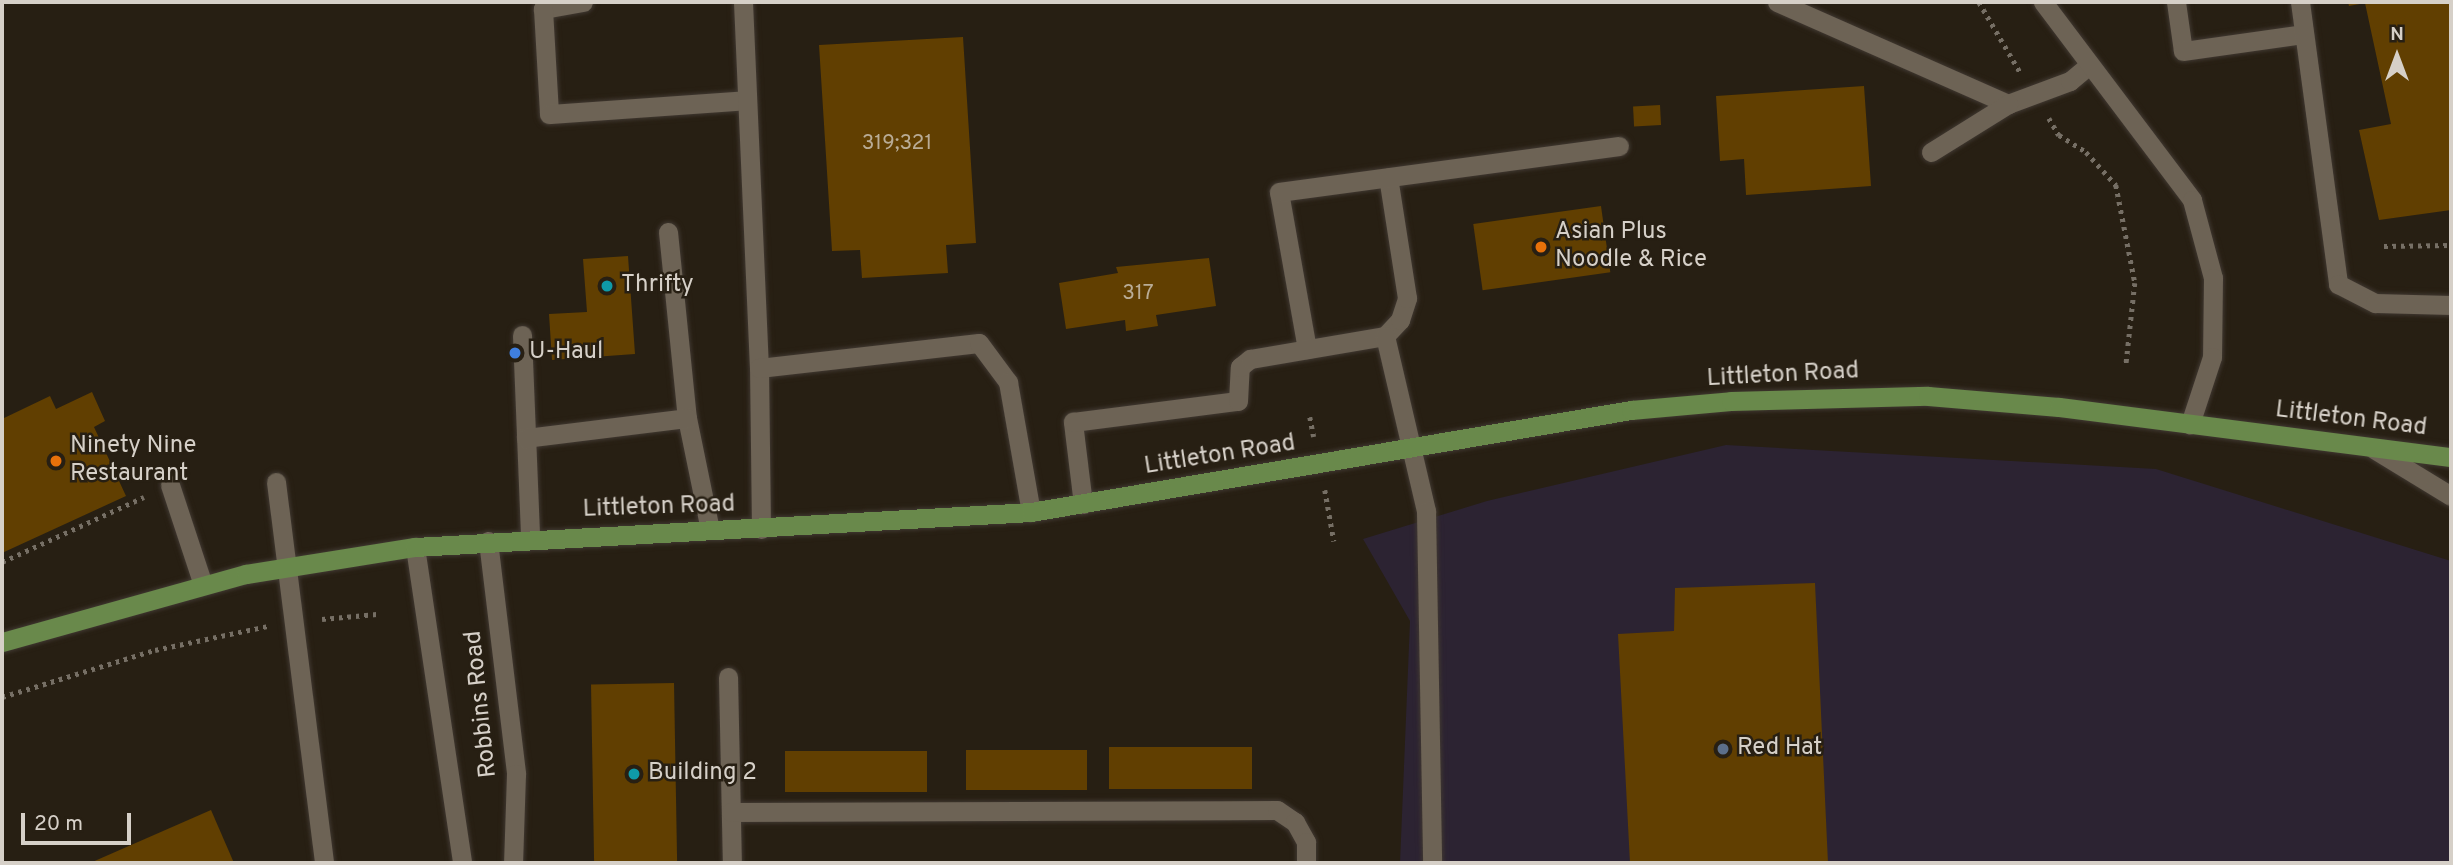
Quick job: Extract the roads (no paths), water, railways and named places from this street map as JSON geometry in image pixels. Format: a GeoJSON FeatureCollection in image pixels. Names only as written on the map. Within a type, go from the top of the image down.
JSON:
{"type":"FeatureCollection","features":[{"type":"Feature","properties":{"kind":"main road"},"geometry":{"type":"LineString","coordinates":[[583,2],[543,9],[549,114],[747,100]]}},
{"type":"Feature","properties":{"kind":"main road"},"geometry":{"type":"LineString","coordinates":[[743,2],[759,368],[761,528]]}},
{"type":"Feature","properties":{"kind":"main road"},"geometry":{"type":"LineString","coordinates":[[1777,2],[2008,104]]}},
{"type":"Feature","properties":{"kind":"main road"},"geometry":{"type":"LineString","coordinates":[[2043,2],[2192,200],[2213,278],[2212,358],[2190,424]]}},
{"type":"Feature","properties":{"kind":"main road"},"geometry":{"type":"LineString","coordinates":[[2176,2],[2183,51],[2304,34]]}},
{"type":"Feature","properties":{"kind":"main road"},"geometry":{"type":"LineString","coordinates":[[2300,2],[2338,284],[2375,303],[2451,305]]}},
{"type":"Feature","properties":{"kind":"main road"},"geometry":{"type":"LineString","coordinates":[[1931,152],[2008,104],[2070,81],[2089,65]]}},
{"type":"Feature","properties":{"kind":"main road"},"geometry":{"type":"LineString","coordinates":[[1307,349],[1279,192],[1619,146]]}},
{"type":"Feature","properties":{"kind":"main road"},"geometry":{"type":"LineString","coordinates":[[1083,504],[1073,422],[1238,401],[1240,367],[1250,359],[1385,335],[1400,320],[1407,298],[1388,177]]}},
{"type":"Feature","properties":{"kind":"main road"},"geometry":{"type":"LineString","coordinates":[[668,232],[687,418],[710,530]]}},
{"type":"Feature","properties":{"kind":"main road"},"geometry":{"type":"LineString","coordinates":[[522,335],[530,538]]}},
{"type":"Feature","properties":{"kind":"main road"},"geometry":{"type":"LineString","coordinates":[[1385,335],[1426,511],[1432,863]]}},
{"type":"Feature","properties":{"kind":"main road"},"geometry":{"type":"LineString","coordinates":[[759,368],[979,344],[1008,382],[1031,512]]}},
{"type":"Feature","properties":{"kind":"main road","name":"Littleton Road"},"geometry":{"type":"LineString","coordinates":[[2,642],[203,584],[286,566],[415,547],[530,538],[1031,512],[1631,410],[1830,396],[2046,406],[2451,457]]}},
{"type":"Feature","properties":{"kind":"main road"},"geometry":{"type":"LineString","coordinates":[[526,438],[687,418]]}},
{"type":"Feature","properties":{"kind":"main road"},"geometry":{"type":"LineString","coordinates":[[2374,449],[2451,496]]}},
{"type":"Feature","properties":{"kind":"main road"},"geometry":{"type":"LineString","coordinates":[[276,482],[324,863]]}},
{"type":"Feature","properties":{"kind":"main road"},"geometry":{"type":"LineString","coordinates":[[170,485],[203,584]]}},
{"type":"Feature","properties":{"kind":"main road","name":"Robbins Road"},"geometry":{"type":"LineString","coordinates":[[488,541],[516,775],[513,863]]}},
{"type":"Feature","properties":{"kind":"main road","name":"Robbins Road"},"geometry":{"type":"LineString","coordinates":[[415,547],[462,863]]}},
{"type":"Feature","properties":{"kind":"main road"},"geometry":{"type":"LineString","coordinates":[[729,677],[732,863]]}},
{"type":"Feature","properties":{"kind":"main road"},"geometry":{"type":"LineString","coordinates":[[731,812],[1277,810],[1295,822],[1306,842],[1306,863]]}},
{"type":"Feature","properties":{"kind":"place","name":"Asian Plus Noodle & Rice"},"geometry":{"type":"Point","coordinates":[1541,247]}},
{"type":"Feature","properties":{"kind":"place","name":"Thrifty"},"geometry":{"type":"Point","coordinates":[607,286]}},
{"type":"Feature","properties":{"kind":"place","name":"U-Haul"},"geometry":{"type":"Point","coordinates":[515,353]}},
{"type":"Feature","properties":{"kind":"place","name":"Ninety Nine Restaurant"},"geometry":{"type":"Point","coordinates":[56,461]}},
{"type":"Feature","properties":{"kind":"place","name":"Red Hat"},"geometry":{"type":"Point","coordinates":[1723,749]}},
{"type":"Feature","properties":{"kind":"place","name":"Building 2"},"geometry":{"type":"Point","coordinates":[634,774]}}]}
